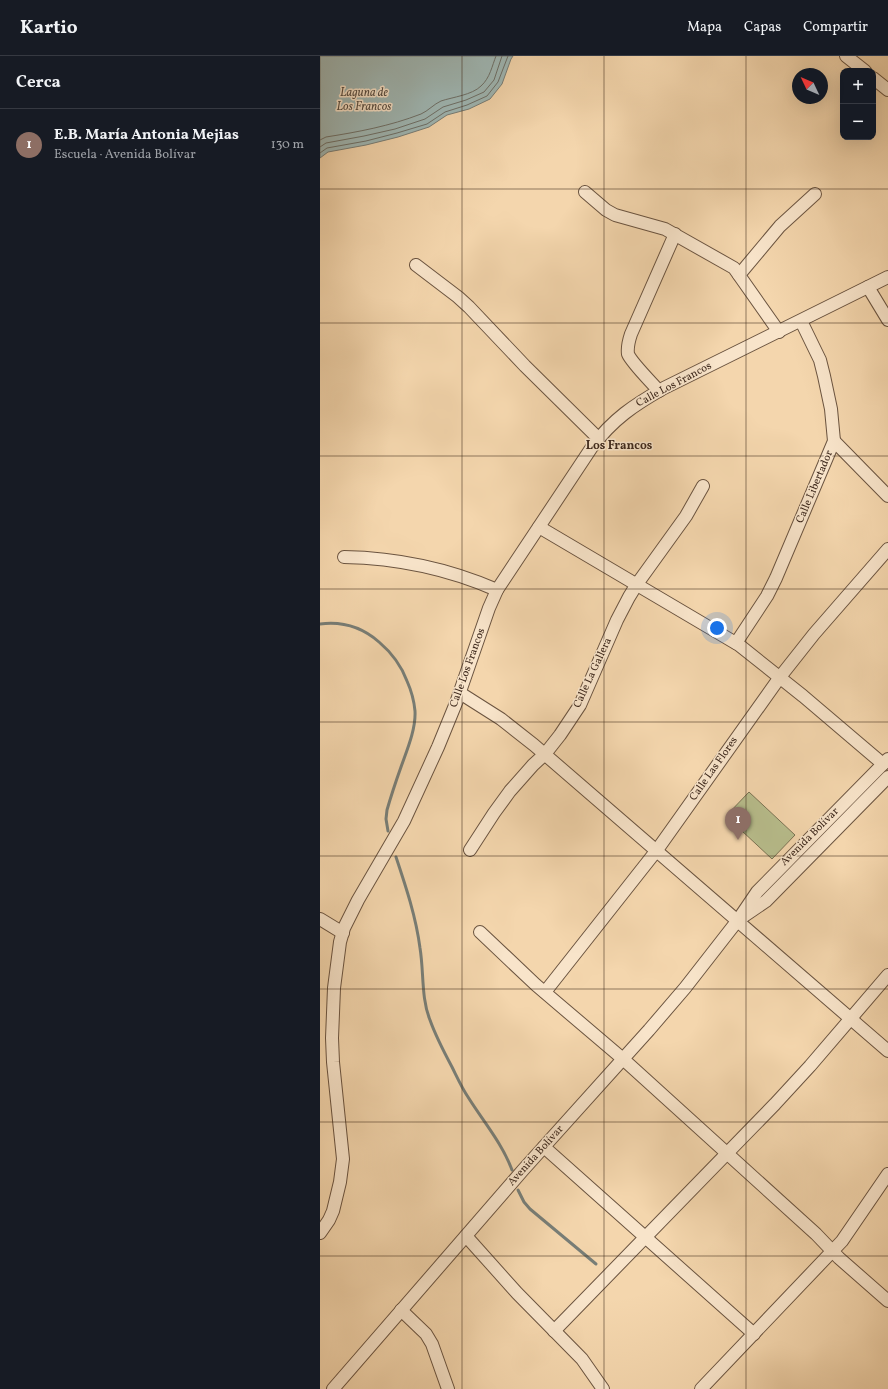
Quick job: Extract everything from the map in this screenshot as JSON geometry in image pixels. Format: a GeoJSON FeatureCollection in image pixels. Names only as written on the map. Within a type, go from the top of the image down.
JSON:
{"type":"FeatureCollection","features":[{"type":"Feature","properties":{"kind":"street"},"geometry":{"type":"LineString","coordinates":[[846,56],[861,68]]}},
{"type":"Feature","properties":{"kind":"street"},"geometry":{"type":"LineString","coordinates":[[876,80],[888,90]]}},
{"type":"Feature","properties":{"kind":"street"},"geometry":{"type":"LineString","coordinates":[[584,192],[614,215],[675,234],[734,268],[779,332]]}},
{"type":"Feature","properties":{"kind":"street"},"geometry":{"type":"LineString","coordinates":[[739,275],[780,226],[815,194]]}},
{"type":"Feature","properties":{"kind":"street"},"geometry":{"type":"LineString","coordinates":[[659,391],[632,360],[628,353],[628,348],[631,334],[675,234]]}},
{"type":"Feature","properties":{"kind":"street"},"geometry":{"type":"LineString","coordinates":[[416,265],[469,307],[525,366],[599,439]]}},
{"type":"Feature","properties":{"kind":"street","name":"Calle Los Francos"},"geometry":{"type":"LineString","coordinates":[[320,1233],[333,1211],[340,1182],[342,1159],[333,1062],[332,1024],[334,981],[343,933],[368,881],[404,821],[438,747],[460,693],[489,608],[497,590],[599,439],[614,422],[628,410],[642,400],[659,391],[888,277]]}},
{"type":"Feature","properties":{"kind":"street"},"geometry":{"type":"LineString","coordinates":[[868,288],[888,320]]}},
{"type":"Feature","properties":{"kind":"street","name":"Calle Libertador"},"geometry":{"type":"LineString","coordinates":[[736,643],[767,596],[776,578],[834,441],[831,409],[820,360],[801,321]]}},
{"type":"Feature","properties":{"kind":"street"},"geometry":{"type":"LineString","coordinates":[[834,441],[888,496]]}},
{"type":"Feature","properties":{"kind":"street","name":"Calle La Gallera"},"geometry":{"type":"LineString","coordinates":[[470,850],[510,791],[545,754],[580,705],[617,620],[637,584],[686,516],[703,486]]}},
{"type":"Feature","properties":{"kind":"street"},"geometry":{"type":"LineString","coordinates":[[539,527],[736,643],[886,761]]}},
{"type":"Feature","properties":{"kind":"street","name":"Calle Las Flores"},"geometry":{"type":"LineString","coordinates":[[545,992],[657,850],[780,677],[814,634],[888,549]]}},
{"type":"Feature","properties":{"kind":"street"},"geometry":{"type":"LineString","coordinates":[[344,557],[390,560],[440,570],[473,580],[497,590]]}},
{"type":"Feature","properties":{"kind":"street"},"geometry":{"type":"LineString","coordinates":[[460,693],[501,719],[545,754],[888,1051]]}},
{"type":"Feature","properties":{"kind":"street","name":"Avenida Bolívar"},"geometry":{"type":"LineString","coordinates":[[333,1389],[685,988],[738,920],[757,892],[886,761]]}},
{"type":"Feature","properties":{"kind":"street","name":"Avenida Bolívar"},"geometry":{"type":"LineString","coordinates":[[738,920],[766,901],[888,777]]}},
{"type":"Feature","properties":{"kind":"street"},"geometry":{"type":"LineString","coordinates":[[320,919],[343,933]]}},
{"type":"Feature","properties":{"kind":"street"},"geometry":{"type":"LineString","coordinates":[[480,932],[545,992],[623,1059],[727,1153],[888,1301]]}},
{"type":"Feature","properties":{"kind":"street"},"geometry":{"type":"LineString","coordinates":[[554,1331],[775,1104],[810,1066],[888,975]]}},
{"type":"Feature","properties":{"kind":"street"},"geometry":{"type":"LineString","coordinates":[[544,1147],[754,1334]]}},
{"type":"Feature","properties":{"kind":"street"},"geometry":{"type":"LineString","coordinates":[[701,1389],[832,1251],[854,1223],[888,1174]]}},
{"type":"Feature","properties":{"kind":"street"},"geometry":{"type":"LineString","coordinates":[[466,1236],[517,1293],[582,1358],[603,1389]]}},
{"type":"Feature","properties":{"kind":"street"},"geometry":{"type":"LineString","coordinates":[[401,1310],[426,1334],[432,1344],[448,1389]]}},
{"type":"Feature","properties":{"kind":"green space"},"geometry":{"type":"Polygon","coordinates":[[[749,792],[795,835],[772,859],[726,816],[749,792]]]}},
{"type":"Feature","properties":{"kind":"water","name":"Laguna de Los Francos"},"geometry":{"type":"Polygon","coordinates":[[[320,56],[513,56],[502,84],[490,99],[469,109],[447,115],[429,127],[366,145],[328,152],[320,158],[320,56]]]}},
{"type":"Feature","properties":{"kind":"waterway"},"geometry":{"type":"LineString","coordinates":[[320,624],[344,624],[366,632],[373,637],[384,646],[396,660],[405,675],[411,692],[415,711],[414,725],[411,739],[387,810],[386,819],[388,831]]}},
{"type":"Feature","properties":{"kind":"waterway"},"geometry":{"type":"LineString","coordinates":[[396,857],[416,925],[427,1012],[440,1044],[466,1094],[498,1141],[512,1170]]}},
{"type":"Feature","properties":{"kind":"waterway"},"geometry":{"type":"LineString","coordinates":[[518,1190],[524,1202],[530,1209],[596,1264]]}},
{"type":"Feature","properties":{"kind":"place","name":"E.B. María Antonia Mejias"},"geometry":{"type":"Point","coordinates":[738,840]}},
{"type":"Feature","properties":{"kind":"district","name":"Los Francos"},"geometry":{"type":"Point","coordinates":[619,446]}}]}
